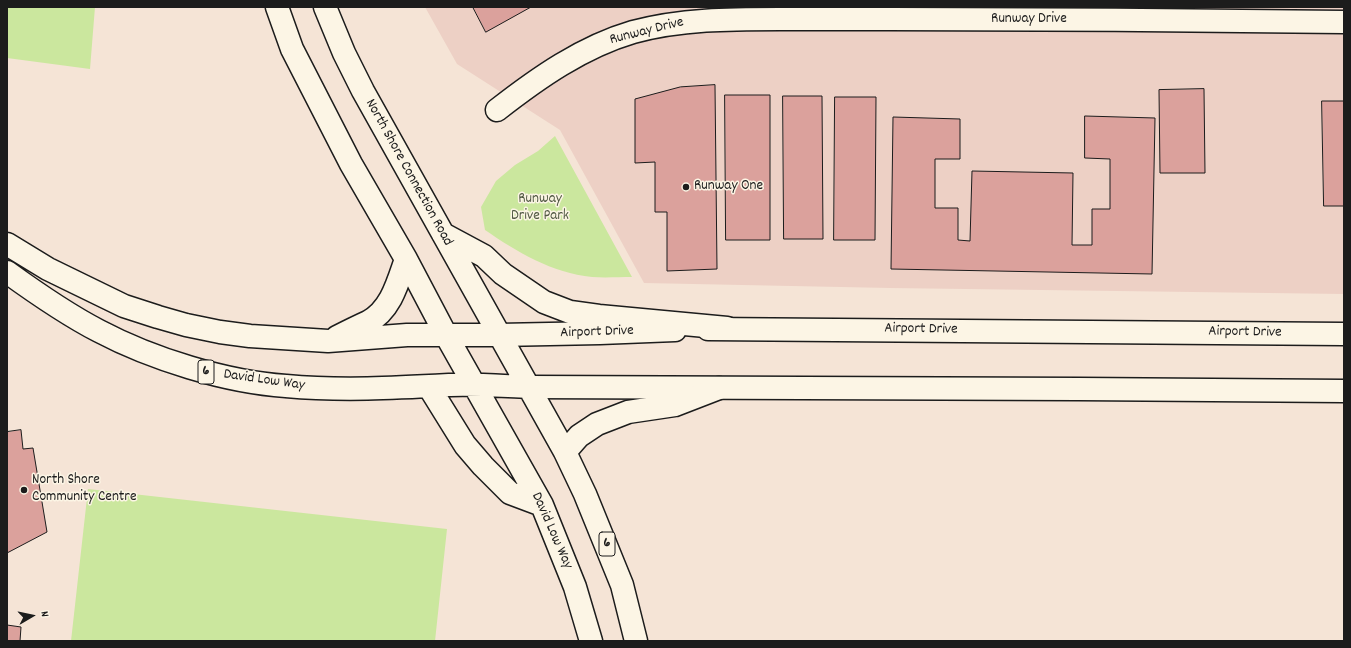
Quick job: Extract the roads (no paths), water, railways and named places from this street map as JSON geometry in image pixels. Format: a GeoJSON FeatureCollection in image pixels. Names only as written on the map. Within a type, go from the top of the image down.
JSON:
{"type":"FeatureCollection","features":[{"type":"Feature","properties":{"kind":"main road"},"geometry":{"type":"LineString","coordinates":[[277,7],[292,49],[325,114],[351,164],[406,259],[446,335]]}},
{"type":"Feature","properties":{"kind":"main road","name":"North Shore Connection Road"},"geometry":{"type":"LineString","coordinates":[[325,7],[344,53],[363,91],[499,335]]}},
{"type":"Feature","properties":{"kind":"main road","name":"Runway Drive"},"geometry":{"type":"LineString","coordinates":[[497,110],[543,75],[566,61],[602,43],[631,33],[666,24],[701,20],[918,13],[1344,22]]}},
{"type":"Feature","properties":{"kind":"main road"},"geometry":{"type":"LineString","coordinates":[[442,234],[484,256],[503,274],[544,302],[570,312],[727,328]]}},
{"type":"Feature","properties":{"kind":"main road"},"geometry":{"type":"LineString","coordinates":[[7,244],[48,269],[124,306],[186,325],[250,336],[328,341],[407,336],[499,335]]}},
{"type":"Feature","properties":{"kind":"main road"},"geometry":{"type":"LineString","coordinates":[[328,341],[368,322],[378,315],[393,295],[406,259]]}},
{"type":"Feature","properties":{"kind":"main road","name":"David Low Way"},"geometry":{"type":"LineString","coordinates":[[7,272],[58,308],[99,331],[132,346],[207,372],[285,386],[366,389],[474,385],[528,387]]}},
{"type":"Feature","properties":{"kind":"main road","name":"Airport Drive"},"geometry":{"type":"LineString","coordinates":[[499,335],[600,334],[727,328],[1344,334]]}},
{"type":"Feature","properties":{"kind":"main road","name":"David Low Way"},"geometry":{"type":"LineString","coordinates":[[446,335],[542,505],[575,587],[591,641]]}},
{"type":"Feature","properties":{"kind":"main road","name":"6"},"geometry":{"type":"LineString","coordinates":[[499,335],[565,452],[585,494],[622,585],[636,641]]}},
{"type":"Feature","properties":{"kind":"main road"},"geometry":{"type":"LineString","coordinates":[[429,387],[465,445],[483,466],[510,493],[542,505]]}},
{"type":"Feature","properties":{"kind":"main road"},"geometry":{"type":"LineString","coordinates":[[528,387],[1344,391]]}},
{"type":"Feature","properties":{"kind":"main road"},"geometry":{"type":"LineString","coordinates":[[565,452],[579,436],[597,424],[628,412],[675,405],[719,388]]}},
{"type":"Feature","properties":{"kind":"place","name":"Runway One"},"geometry":{"type":"Point","coordinates":[686,187]}},
{"type":"Feature","properties":{"kind":"place","name":"North Shore Community Centre"},"geometry":{"type":"Point","coordinates":[24,490]}},
{"type":"Feature","properties":{"kind":"park label","name":"Runway Drive Park"},"geometry":{"type":"Point","coordinates":[540,208]}}]}
